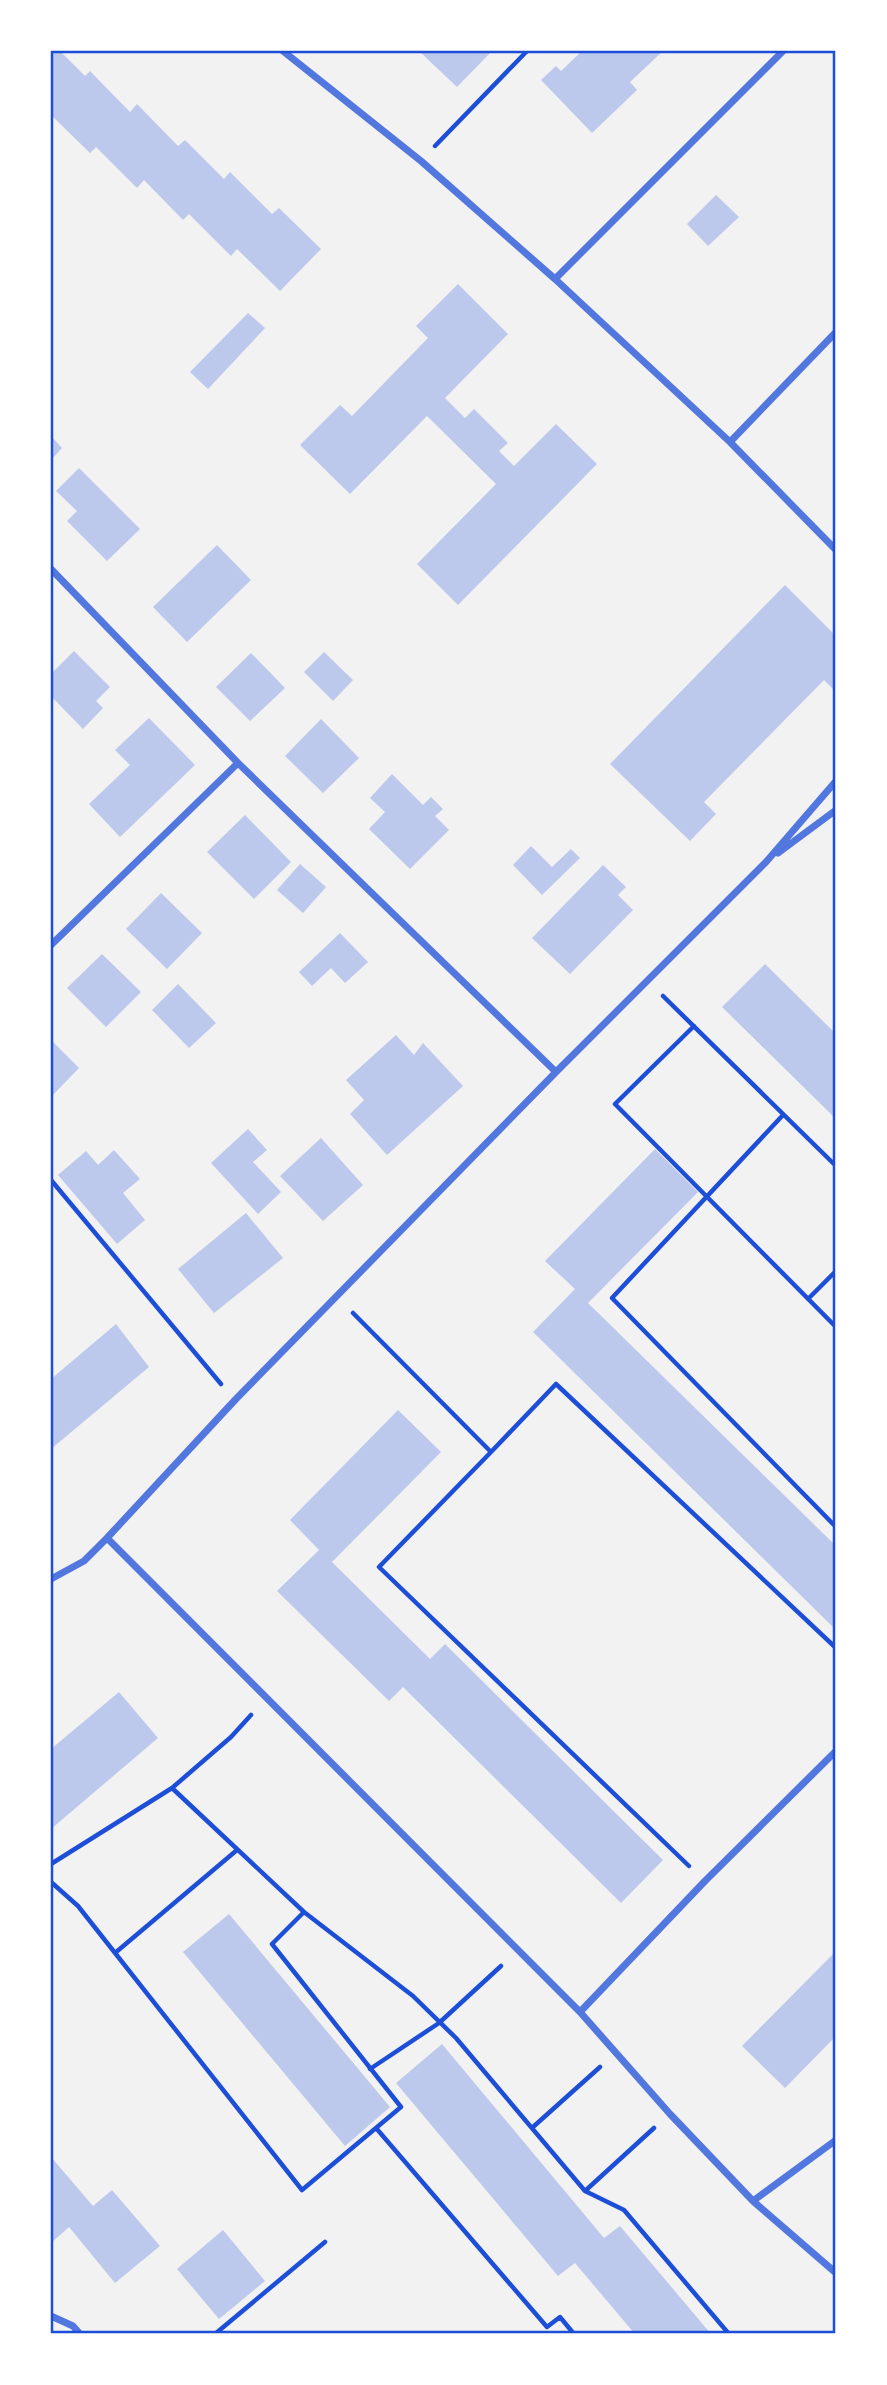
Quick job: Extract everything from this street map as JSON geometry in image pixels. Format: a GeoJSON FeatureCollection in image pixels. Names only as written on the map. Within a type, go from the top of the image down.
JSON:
{"type":"FeatureCollection","features":[{"type":"Feature","properties":{"kind":"street"},"geometry":{"type":"LineString","coordinates":[[283,51],[421,161],[555,279],[730,442],[836,550]]}},
{"type":"Feature","properties":{"kind":"street"},"geometry":{"type":"LineString","coordinates":[[555,279],[783,51]]}},
{"type":"Feature","properties":{"kind":"street"},"geometry":{"type":"LineString","coordinates":[[730,442],[836,332]]}},
{"type":"Feature","properties":{"kind":"street"},"geometry":{"type":"LineString","coordinates":[[51,569],[238,763],[556,1072]]}},
{"type":"Feature","properties":{"kind":"street"},"geometry":{"type":"LineString","coordinates":[[51,946],[238,763]]}},
{"type":"Feature","properties":{"kind":"street"},"geometry":{"type":"LineString","coordinates":[[51,1579],[84,1561],[107,1538],[234,1401],[766,862],[836,781]]}},
{"type":"Feature","properties":{"kind":"street"},"geometry":{"type":"LineString","coordinates":[[766,862],[836,810]]}},
{"type":"Feature","properties":{"kind":"street"},"geometry":{"type":"LineString","coordinates":[[107,1538],[580,2012],[670,2114],[753,2201],[836,2273]]}},
{"type":"Feature","properties":{"kind":"street"},"geometry":{"type":"LineString","coordinates":[[580,2012],[705,1881],[836,1751]]}},
{"type":"Feature","properties":{"kind":"street"},"geometry":{"type":"LineString","coordinates":[[753,2201],[836,2140]]}},
{"type":"Feature","properties":{"kind":"street"},"geometry":{"type":"LineString","coordinates":[[51,2316],[74,2326],[79,2334]]}},
{"type":"Feature","properties":{"kind":"path"},"geometry":{"type":"LineString","coordinates":[[421,161],[527,51]]}},
{"type":"Feature","properties":{"kind":"path"},"geometry":{"type":"LineString","coordinates":[[647,980],[836,1166]]}},
{"type":"Feature","properties":{"kind":"path"},"geometry":{"type":"LineString","coordinates":[[694,1026],[615,1104],[836,1327]]}},
{"type":"Feature","properties":{"kind":"path"},"geometry":{"type":"LineString","coordinates":[[783,1115],[612,1298],[836,1527]]}},
{"type":"Feature","properties":{"kind":"path"},"geometry":{"type":"LineString","coordinates":[[51,1180],[234,1401]]}},
{"type":"Feature","properties":{"kind":"path"},"geometry":{"type":"LineString","coordinates":[[808,1299],[836,1271]]}},
{"type":"Feature","properties":{"kind":"path"},"geometry":{"type":"LineString","coordinates":[[338,1297],[491,1452]]}},
{"type":"Feature","properties":{"kind":"path"},"geometry":{"type":"LineString","coordinates":[[705,1881],[379,1567],[555,1384],[836,1648]]}},
{"type":"Feature","properties":{"kind":"path"},"geometry":{"type":"LineString","coordinates":[[51,1864],[172,1788],[231,1737],[266,1699]]}},
{"type":"Feature","properties":{"kind":"path"},"geometry":{"type":"LineString","coordinates":[[172,1788],[304,1912],[413,1996],[456,2038],[584,2191],[624,2210],[729,2334]]}},
{"type":"Feature","properties":{"kind":"path"},"geometry":{"type":"LineString","coordinates":[[115,1953],[237,1850]]}},
{"type":"Feature","properties":{"kind":"path"},"geometry":{"type":"LineString","coordinates":[[51,1882],[78,1906],[302,2190],[401,2107],[272,1944],[304,1912]]}},
{"type":"Feature","properties":{"kind":"path"},"geometry":{"type":"LineString","coordinates":[[370,2069],[439,2023],[479,1986]]}},
{"type":"Feature","properties":{"kind":"path"},"geometry":{"type":"LineString","coordinates":[[533,2127],[579,2087]]}},
{"type":"Feature","properties":{"kind":"path"},"geometry":{"type":"LineString","coordinates":[[376,2128],[547,2328],[561,2317],[574,2334]]}},
{"type":"Feature","properties":{"kind":"path"},"geometry":{"type":"LineString","coordinates":[[584,2191],[635,2144]]}},
{"type":"Feature","properties":{"kind":"path"},"geometry":{"type":"LineString","coordinates":[[215,2334],[325,2242]]}},
{"type":"Feature","properties":{"kind":"building"},"geometry":{"type":"Polygon","coordinates":[[[51,51],[60,51],[85,76],[90,71],[130,112],[137,104],[178,146],[185,140],[224,179],[230,172],[272,214],[279,208],[321,249],[280,291],[237,249],[231,256],[189,214],[183,220],[144,180],[137,188],[96,147],[90,153],[51,115],[51,51]]]}},
{"type":"Feature","properties":{"kind":"building"},"geometry":{"type":"Polygon","coordinates":[[[419,51],[492,51],[457,87],[419,51]]]}},
{"type":"Feature","properties":{"kind":"building"},"geometry":{"type":"Polygon","coordinates":[[[582,51],[663,51],[630,82],[637,90],[592,133],[541,80],[556,66],[561,71],[582,51]]]}},
{"type":"Feature","properties":{"kind":"building"},"geometry":{"type":"Polygon","coordinates":[[[716,195],[739,217],[708,246],[687,224],[716,195]]]}},
{"type":"Feature","properties":{"kind":"building"},"geometry":{"type":"Polygon","coordinates":[[[458,284],[508,334],[445,398],[465,418],[474,409],[508,443],[499,451],[514,466],[556,424],[597,464],[458,605],[417,564],[496,484],[427,416],[350,494],[300,445],[340,405],[352,416],[428,338],[416,326],[458,284]]]}},
{"type":"Feature","properties":{"kind":"building"},"geometry":{"type":"Polygon","coordinates":[[[248,313],[265,328],[208,389],[190,372],[248,313]]]}},
{"type":"Feature","properties":{"kind":"building"},"geometry":{"type":"Polygon","coordinates":[[[51,436],[62,448],[51,460],[51,436]]]}},
{"type":"Feature","properties":{"kind":"building"},"geometry":{"type":"Polygon","coordinates":[[[79,468],[140,529],[107,561],[67,521],[77,511],[56,491],[79,468]]]}},
{"type":"Feature","properties":{"kind":"building"},"geometry":{"type":"Polygon","coordinates":[[[217,545],[251,580],[187,642],[153,607],[217,545]]]}},
{"type":"Feature","properties":{"kind":"building"},"geometry":{"type":"Polygon","coordinates":[[[785,585],[836,636],[836,692],[824,680],[704,802],[716,814],[690,841],[610,764],[785,585]]]}},
{"type":"Feature","properties":{"kind":"building"},"geometry":{"type":"Polygon","coordinates":[[[74,651],[110,687],[96,701],[103,708],[83,729],[51,696],[51,674],[74,651]]]}},
{"type":"Feature","properties":{"kind":"building"},"geometry":{"type":"Polygon","coordinates":[[[324,652],[353,680],[333,701],[304,672],[324,652]]]}},
{"type":"Feature","properties":{"kind":"building"},"geometry":{"type":"Polygon","coordinates":[[[251,653],[285,688],[250,721],[216,687],[251,653]]]}},
{"type":"Feature","properties":{"kind":"building"},"geometry":{"type":"Polygon","coordinates":[[[149,718],[195,765],[120,837],[89,804],[130,765],[115,750],[149,718]]]}},
{"type":"Feature","properties":{"kind":"building"},"geometry":{"type":"Polygon","coordinates":[[[321,719],[359,758],[323,793],[285,756],[321,719]]]}},
{"type":"Feature","properties":{"kind":"building"},"geometry":{"type":"Polygon","coordinates":[[[392,774],[423,805],[431,797],[443,809],[435,816],[449,830],[410,869],[369,829],[385,812],[370,798],[392,774]]]}},
{"type":"Feature","properties":{"kind":"building"},"geometry":{"type":"Polygon","coordinates":[[[245,815],[291,862],[254,899],[207,852],[245,815]]]}},
{"type":"Feature","properties":{"kind":"building"},"geometry":{"type":"Polygon","coordinates":[[[531,846],[552,867],[571,849],[580,858],[542,895],[513,865],[531,846]]]}},
{"type":"Feature","properties":{"kind":"building"},"geometry":{"type":"Polygon","coordinates":[[[300,864],[326,887],[303,913],[277,890],[300,864]]]}},
{"type":"Feature","properties":{"kind":"building"},"geometry":{"type":"Polygon","coordinates":[[[603,865],[626,887],[618,895],[633,910],[570,974],[532,938],[603,865]]]}},
{"type":"Feature","properties":{"kind":"building"},"geometry":{"type":"Polygon","coordinates":[[[161,893],[202,933],[167,969],[126,929],[161,893]]]}},
{"type":"Feature","properties":{"kind":"building"},"geometry":{"type":"Polygon","coordinates":[[[340,933],[368,962],[345,983],[331,968],[312,986],[299,972],[340,933]]]}},
{"type":"Feature","properties":{"kind":"building"},"geometry":{"type":"Polygon","coordinates":[[[102,954],[141,992],[106,1027],[67,988],[102,954]]]}},
{"type":"Feature","properties":{"kind":"building"},"geometry":{"type":"Polygon","coordinates":[[[765,964],[836,1034],[836,1119],[722,1007],[765,964]]]}},
{"type":"Feature","properties":{"kind":"building"},"geometry":{"type":"Polygon","coordinates":[[[178,984],[216,1023],[189,1048],[152,1010],[178,984]]]}},
{"type":"Feature","properties":{"kind":"building"},"geometry":{"type":"Polygon","coordinates":[[[396,1035],[414,1055],[423,1043],[463,1086],[387,1155],[350,1114],[364,1100],[346,1080],[396,1035]]]}},
{"type":"Feature","properties":{"kind":"building"},"geometry":{"type":"Polygon","coordinates":[[[51,1040],[79,1068],[51,1097],[51,1040]]]}},
{"type":"Feature","properties":{"kind":"building"},"geometry":{"type":"Polygon","coordinates":[[[248,1129],[267,1150],[253,1162],[281,1192],[258,1214],[211,1163],[248,1129]]]}},
{"type":"Feature","properties":{"kind":"building"},"geometry":{"type":"Polygon","coordinates":[[[321,1138],[363,1185],[323,1221],[280,1176],[321,1138]]]}},
{"type":"Feature","properties":{"kind":"building"},"geometry":{"type":"Polygon","coordinates":[[[655,1149],[698,1192],[588,1303],[836,1546],[836,1630],[533,1332],[575,1289],[545,1261],[655,1149]]]}},
{"type":"Feature","properties":{"kind":"building"},"geometry":{"type":"Polygon","coordinates":[[[114,1150],[140,1179],[123,1193],[145,1220],[117,1244],[58,1175],[86,1151],[98,1165],[114,1150]]]}},
{"type":"Feature","properties":{"kind":"building"},"geometry":{"type":"Polygon","coordinates":[[[246,1213],[283,1258],[214,1313],[178,1269],[246,1213]]]}},
{"type":"Feature","properties":{"kind":"building"},"geometry":{"type":"Polygon","coordinates":[[[116,1324],[149,1367],[51,1449],[51,1379],[116,1324]]]}},
{"type":"Feature","properties":{"kind":"building"},"geometry":{"type":"Polygon","coordinates":[[[398,1410],[441,1452],[332,1562],[430,1659],[445,1644],[663,1860],[621,1903],[403,1687],[389,1701],[277,1591],[319,1550],[290,1520],[398,1410]]]}},
{"type":"Feature","properties":{"kind":"building"},"geometry":{"type":"Polygon","coordinates":[[[119,1692],[158,1738],[51,1829],[51,1749],[119,1692]]]}},
{"type":"Feature","properties":{"kind":"building"},"geometry":{"type":"Polygon","coordinates":[[[229,1914],[390,2107],[345,2146],[183,1952],[229,1914]]]}},
{"type":"Feature","properties":{"kind":"building"},"geometry":{"type":"Polygon","coordinates":[[[836,1951],[836,2036],[785,2088],[742,2046],[836,1951]]]}},
{"type":"Feature","properties":{"kind":"building"},"geometry":{"type":"Polygon","coordinates":[[[442,2044],[604,2238],[620,2226],[711,2334],[635,2334],[575,2263],[558,2276],[396,2083],[442,2044]]]}},
{"type":"Feature","properties":{"kind":"building"},"geometry":{"type":"Polygon","coordinates":[[[51,2157],[93,2206],[112,2190],[160,2246],[115,2283],[69,2227],[51,2243],[51,2157]]]}},
{"type":"Feature","properties":{"kind":"building"},"geometry":{"type":"Polygon","coordinates":[[[223,2230],[265,2281],[219,2319],[177,2269],[223,2230]]]}}]}
